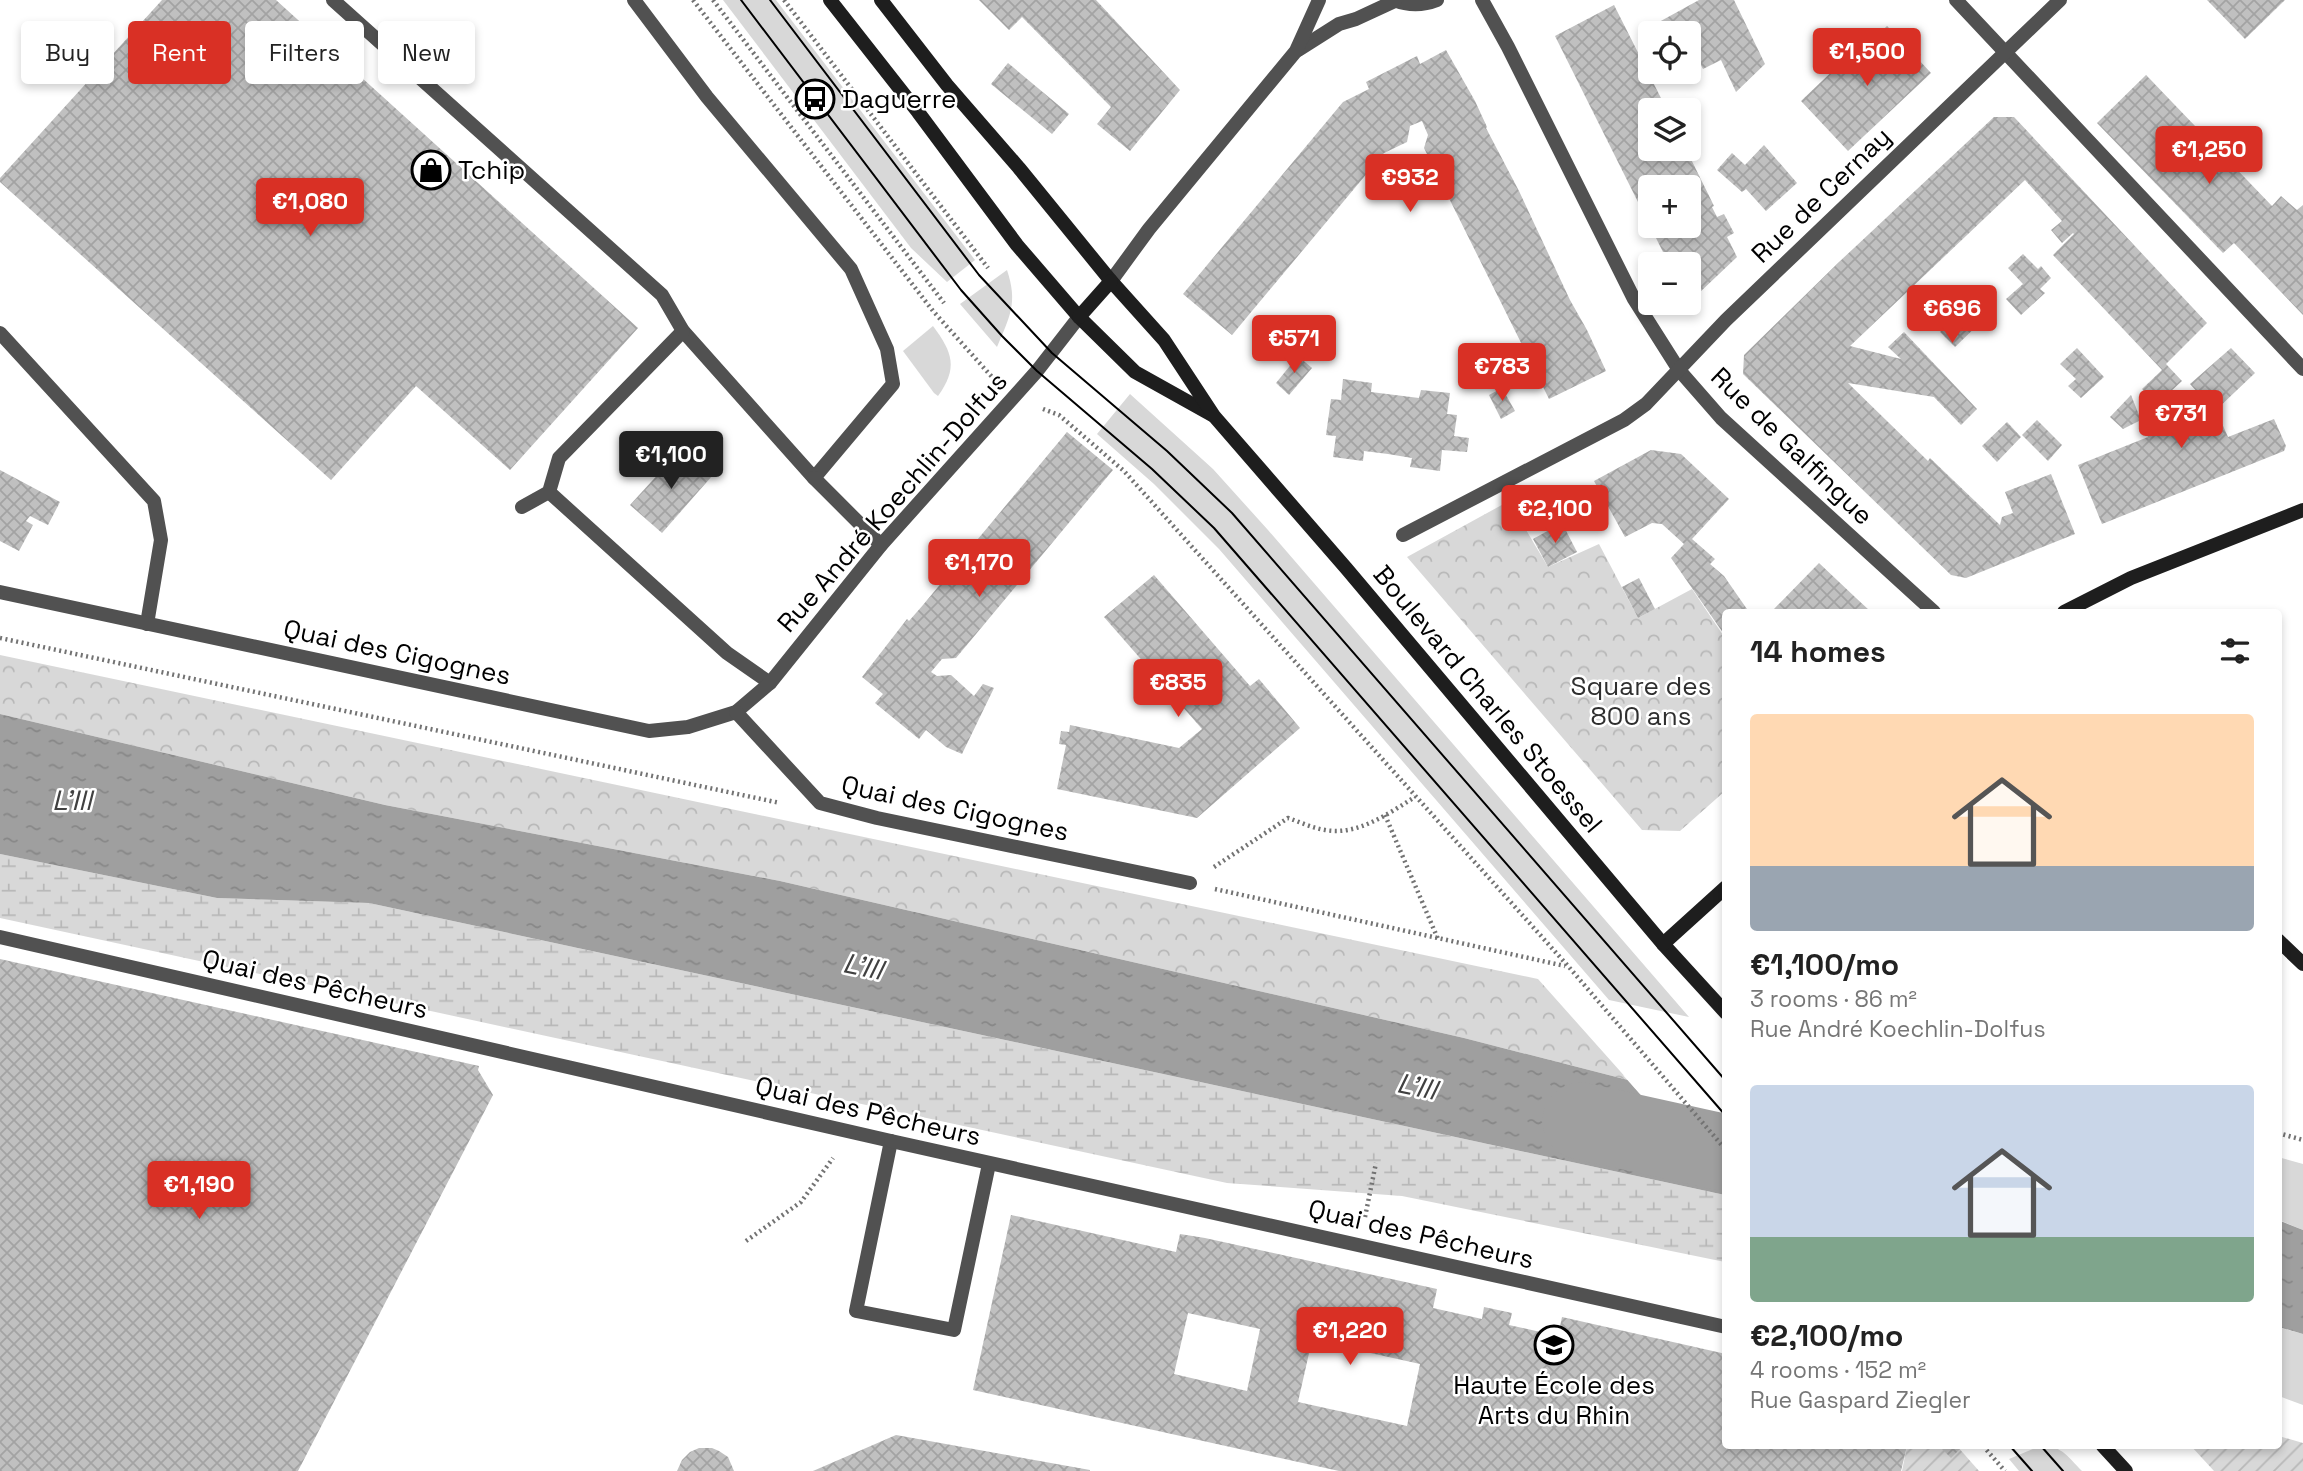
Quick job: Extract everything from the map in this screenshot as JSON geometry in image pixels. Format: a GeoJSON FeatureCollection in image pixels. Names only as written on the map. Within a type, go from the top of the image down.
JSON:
{"type":"FeatureCollection","features":[{"type":"Feature","properties":{"kind":"main road","name":"Boulevard Charles Stoessel"},"geometry":{"type":"LineString","coordinates":[[830,0],[918,111],[1017,245],[1079,317],[1135,372],[1214,416]]}},
{"type":"Feature","properties":{"kind":"main road","name":"Boulevard Charles Stoessel"},"geometry":{"type":"LineString","coordinates":[[881,0],[947,85],[1111,281],[1164,340],[1214,416],[1663,944],[1722,1009]]}},
{"type":"Feature","properties":{"kind":"main road"},"geometry":{"type":"LineString","coordinates":[[1079,317],[1111,281]]}},
{"type":"Feature","properties":{"kind":"main road"},"geometry":{"type":"LineString","coordinates":[[2070,609],[2131,578],[2303,510]]}},
{"type":"Feature","properties":{"kind":"main road"},"geometry":{"type":"LineString","coordinates":[[1663,944],[1722,891]]}},
{"type":"Feature","properties":{"kind":"main road"},"geometry":{"type":"LineString","coordinates":[[2282,944],[2303,964]]}},
{"type":"Feature","properties":{"kind":"main road"},"geometry":{"type":"LineString","coordinates":[[2106,1449],[2126,1471]]}},
{"type":"Feature","properties":{"kind":"street"},"geometry":{"type":"LineString","coordinates":[[333,0],[662,295],[683,331],[814,478],[881,545]]}},
{"type":"Feature","properties":{"kind":"street"},"geometry":{"type":"LineString","coordinates":[[634,0],[707,97],[851,269],[887,349],[893,384],[814,478]]}},
{"type":"Feature","properties":{"kind":"street"},"geometry":{"type":"LineString","coordinates":[[1111,281],[1149,229],[1296,51],[1319,0]]}},
{"type":"Feature","properties":{"kind":"street"},"geometry":{"type":"LineString","coordinates":[[1296,51],[1339,24],[1356,19],[1395,0],[1421,5],[1437,0]]}},
{"type":"Feature","properties":{"kind":"street","name":"Rue de Galfingue"},"geometry":{"type":"LineString","coordinates":[[1482,0],[1634,299],[1679,370],[1721,418],[1931,609]]}},
{"type":"Feature","properties":{"kind":"street"},"geometry":{"type":"LineString","coordinates":[[1956,0],[2303,369]]}},
{"type":"Feature","properties":{"kind":"street","name":"Rue de Cernay"},"geometry":{"type":"LineString","coordinates":[[1403,535],[1623,420],[1646,404],[1726,320],[2060,0]]}},
{"type":"Feature","properties":{"kind":"street","name":"Rue André Koechlin-Dolfus"},"geometry":{"type":"LineString","coordinates":[[736,712],[770,683],[881,545],[1013,398],[1079,317]]}},
{"type":"Feature","properties":{"kind":"street"},"geometry":{"type":"LineString","coordinates":[[522,508],[549,492],[559,458],[683,331]]}},
{"type":"Feature","properties":{"kind":"street"},"geometry":{"type":"LineString","coordinates":[[0,333],[155,501],[161,540],[147,624]]}},
{"type":"Feature","properties":{"kind":"street"},"geometry":{"type":"LineString","coordinates":[[549,492],[727,653],[770,683]]}},
{"type":"Feature","properties":{"kind":"street","name":"Quai des Cigognes"},"geometry":{"type":"LineString","coordinates":[[0,592],[649,731],[688,727],[736,712],[820,803],[877,818],[1190,883]]}},
{"type":"Feature","properties":{"kind":"street","name":"Quai des Pêcheurs"},"geometry":{"type":"LineString","coordinates":[[0,937],[989,1164],[1722,1326]]}},
{"type":"Feature","properties":{"kind":"street"},"geometry":{"type":"LineString","coordinates":[[891,1141],[856,1311],[954,1330],[989,1164]]}},
{"type":"Feature","properties":{"kind":"path"},"geometry":{"type":"LineString","coordinates":[[693,0],[933,311],[983,368],[1013,398],[1059,415],[1124,471],[1568,966],[1722,1145]]}},
{"type":"Feature","properties":{"kind":"path"},"geometry":{"type":"LineString","coordinates":[[713,0],[944,303]]}},
{"type":"Feature","properties":{"kind":"path"},"geometry":{"type":"LineString","coordinates":[[784,0],[988,268]]}},
{"type":"Feature","properties":{"kind":"path"},"geometry":{"type":"LineString","coordinates":[[0,638],[778,803],[820,803]]}},
{"type":"Feature","properties":{"kind":"path"},"geometry":{"type":"LineString","coordinates":[[1190,883],[1288,818],[1326,830],[1349,830],[1385,816],[1415,797]]}},
{"type":"Feature","properties":{"kind":"path"},"geometry":{"type":"LineString","coordinates":[[1385,816],[1438,939]]}},
{"type":"Feature","properties":{"kind":"path"},"geometry":{"type":"LineString","coordinates":[[1190,883],[1568,966]]}},
{"type":"Feature","properties":{"kind":"path"},"geometry":{"type":"LineString","coordinates":[[746,1241],[802,1202],[837,1153],[842,1130]]}},
{"type":"Feature","properties":{"kind":"path"},"geometry":{"type":"LineString","coordinates":[[2282,1134],[2303,1140]]}},
{"type":"Feature","properties":{"kind":"path"},"geometry":{"type":"LineString","coordinates":[[1359,1245],[1376,1163]]}},
{"type":"Feature","properties":{"kind":"path"},"geometry":{"type":"LineString","coordinates":[[1986,1449],[2005,1471]]}},
{"type":"Feature","properties":{"kind":"green space"},"geometry":{"type":"Polygon","coordinates":[[[723,0],[776,0],[975,260],[947,282],[911,248],[723,0]]]}},
{"type":"Feature","properties":{"kind":"green space"},"geometry":{"type":"Polygon","coordinates":[[[1007,270],[1012,292],[1011,309],[997,347],[960,304],[1007,270]]]}},
{"type":"Feature","properties":{"kind":"green space"},"geometry":{"type":"Polygon","coordinates":[[[933,326],[945,344],[950,361],[948,377],[938,396],[903,351],[933,326]]]}},
{"type":"Feature","properties":{"kind":"green space"},"geometry":{"type":"Polygon","coordinates":[[[1130,394],[1213,469],[1268,530],[1689,1017],[1609,1000],[1219,549],[1154,484],[1097,434],[1130,394]]]}},
{"type":"Feature","properties":{"kind":"green space","name":"Square des 800 ans"},"geometry":{"type":"Polygon","coordinates":[[[1509,501],[1548,567],[1599,544],[1638,618],[1692,589],[1722,634],[1722,794],[1680,831],[1642,830],[1407,557],[1509,501]]]}},
{"type":"Feature","properties":{"kind":"green space"},"geometry":{"type":"Polygon","coordinates":[[[0,655],[1538,979],[1628,1080],[1464,1038],[780,881],[385,805],[0,714],[0,655]]]}},
{"type":"Feature","properties":{"kind":"green space"},"geometry":{"type":"Polygon","coordinates":[[[0,854],[217,898],[369,903],[1722,1194],[1722,1261],[1402,1196],[1227,1183],[0,918],[0,854]]]}},
{"type":"Feature","properties":{"kind":"green space"},"geometry":{"type":"Polygon","coordinates":[[[2282,1158],[2303,1164],[2303,1230],[2282,1221],[2282,1158]]]}},
{"type":"Feature","properties":{"kind":"green space"},"geometry":{"type":"Polygon","coordinates":[[[2282,1328],[2303,1334],[2303,1405],[2282,1397],[2282,1328]]]}},
{"type":"Feature","properties":{"kind":"green space"},"geometry":{"type":"Polygon","coordinates":[[[2282,1437],[2303,1443],[2303,1471],[2214,1471],[2194,1449],[2282,1449],[2282,1437]]]}},
{"type":"Feature","properties":{"kind":"green space"},"geometry":{"type":"Polygon","coordinates":[[[1906,1449],[1960,1449],[1979,1471],[1902,1471],[1906,1449]]]}},
{"type":"Feature","properties":{"kind":"green space"},"geometry":{"type":"Polygon","coordinates":[[[2033,1449],[2056,1449],[2082,1471],[2019,1471],[2009,1459],[2033,1449]]]}},
{"type":"Feature","properties":{"kind":"water"},"geometry":{"type":"Polygon","coordinates":[[[0,714],[385,805],[780,881],[1464,1038],[1628,1080],[1722,1187],[1722,1194],[369,903],[217,898],[0,854],[0,714]]]}},
{"type":"Feature","properties":{"kind":"water"},"geometry":{"type":"Polygon","coordinates":[[[2282,1222],[2303,1230],[2303,1334],[2282,1328],[2282,1222]]]}},
{"type":"Feature","properties":{"kind":"pier"},"geometry":{"type":"Polygon","coordinates":[[[1623,1075],[1630,1078],[1722,1181],[1722,1187],[1623,1075]]]}},
{"type":"Feature","properties":{"kind":"building"},"geometry":{"type":"Polygon","coordinates":[[[162,0],[276,0],[299,21],[245,21],[245,84],[364,84],[364,80],[638,328],[510,470],[416,386],[331,480],[0,182],[0,178],[86,84],[114,84],[114,53],[128,37],[128,84],[231,84],[231,21],[143,21],[162,0]]]}},
{"type":"Feature","properties":{"kind":"building"},"geometry":{"type":"Polygon","coordinates":[[[979,0],[1096,0],[1180,90],[1130,151],[1097,124],[1111,107],[1022,17],[1009,30],[979,0]]]}},
{"type":"Feature","properties":{"kind":"building"},"geometry":{"type":"Polygon","coordinates":[[[1699,0],[1734,0],[1765,64],[1736,92],[1721,60],[1703,69],[1701,65],[1701,21],[1661,21],[1699,0]]]}},
{"type":"Feature","properties":{"kind":"building"},"geometry":{"type":"Polygon","coordinates":[[[2207,0],[2285,0],[2245,39],[2207,0]]]}},
{"type":"Feature","properties":{"kind":"building"},"geometry":{"type":"Polygon","coordinates":[[[1614,5],[1638,53],[1638,84],[1654,84],[1661,98],[1638,98],[1638,161],[1692,161],[1699,175],[1638,175],[1638,202],[1555,36],[1614,5]]]}},
{"type":"Feature","properties":{"kind":"building"},"geometry":{"type":"Polygon","coordinates":[[[1887,26],[1903,43],[1907,39],[1921,55],[1917,58],[1931,73],[1848,151],[1801,101],[1843,61],[1848,63],[1887,26]]]}},
{"type":"Feature","properties":{"kind":"building"},"geometry":{"type":"Polygon","coordinates":[[[1446,50],[1475,101],[1606,371],[1549,399],[1424,148],[1428,135],[1422,121],[1410,126],[1407,142],[1384,153],[1232,335],[1183,294],[1343,102],[1369,89],[1366,82],[1417,56],[1420,64],[1446,50]]]}},
{"type":"Feature","properties":{"kind":"building"},"geometry":{"type":"Polygon","coordinates":[[[1008,63],[1069,114],[1052,134],[991,84],[1008,63]]]}},
{"type":"Feature","properties":{"kind":"building"},"geometry":{"type":"Polygon","coordinates":[[[2146,75],[2272,206],[2281,196],[2297,210],[2303,205],[2303,315],[2234,243],[2223,253],[2097,123],[2146,75]]]}},
{"type":"Feature","properties":{"kind":"building"},"geometry":{"type":"Polygon","coordinates":[[[1994,117],[2014,117],[2207,323],[2166,364],[2182,381],[2157,404],[2142,389],[2162,370],[2053,255],[2074,234],[2062,243],[2051,230],[2062,221],[2025,180],[1850,346],[1901,359],[1888,347],[1904,332],[1977,409],[1961,425],[1934,397],[1848,383],[1928,461],[1930,458],[2000,525],[2002,517],[2013,513],[2005,492],[2051,474],[2075,534],[1966,578],[1951,575],[1743,374],[1744,355],[1994,117]]]}},
{"type":"Feature","properties":{"kind":"building"},"geometry":{"type":"Polygon","coordinates":[[[1764,145],[1797,183],[1766,211],[1746,189],[1742,192],[1717,170],[1732,153],[1745,165],[1764,145]]]}},
{"type":"Feature","properties":{"kind":"building"},"geometry":{"type":"Polygon","coordinates":[[[1701,180],[1717,217],[1724,214],[1734,233],[1727,237],[1737,257],[1701,291],[1701,252],[1663,252],[1656,238],[1701,238],[1701,180]]]}},
{"type":"Feature","properties":{"kind":"building"},"geometry":{"type":"Polygon","coordinates":[[[2023,254],[2038,269],[2041,266],[2051,278],[2040,289],[2045,293],[2021,315],[2006,299],[2023,284],[2008,268],[2023,254]]]}},
{"type":"Feature","properties":{"kind":"building"},"geometry":{"type":"Polygon","coordinates":[[[1970,302],[1985,318],[1955,347],[1940,332],[1970,302]]]}},
{"type":"Feature","properties":{"kind":"building"},"geometry":{"type":"Polygon","coordinates":[[[2077,348],[2104,377],[2081,398],[2068,386],[2076,379],[2060,364],[2077,348]]]}},
{"type":"Feature","properties":{"kind":"building"},"geometry":{"type":"Polygon","coordinates":[[[2231,348],[2255,373],[2216,410],[2228,437],[2274,419],[2286,446],[2284,451],[2102,524],[2078,465],[2148,437],[2145,431],[2209,405],[2190,384],[2231,348]]]}},
{"type":"Feature","properties":{"kind":"building"},"geometry":{"type":"Polygon","coordinates":[[[1298,356],[1312,368],[1289,395],[1276,383],[1298,356]]]}},
{"type":"Feature","properties":{"kind":"building"},"geometry":{"type":"Polygon","coordinates":[[[1482,359],[1490,372],[1479,378],[1472,365],[1482,359]]]}},
{"type":"Feature","properties":{"kind":"building"},"geometry":{"type":"Polygon","coordinates":[[[1343,379],[1372,383],[1371,392],[1419,398],[1421,390],[1450,393],[1447,414],[1457,415],[1454,436],[1469,438],[1467,452],[1442,450],[1440,471],[1410,467],[1412,458],[1388,454],[1364,451],[1363,461],[1333,457],[1336,436],[1326,435],[1331,399],[1341,400],[1343,379]]]}},
{"type":"Feature","properties":{"kind":"building"},"geometry":{"type":"Polygon","coordinates":[[[1502,388],[1515,411],[1501,419],[1489,395],[1502,388]]]}},
{"type":"Feature","properties":{"kind":"building"},"geometry":{"type":"Polygon","coordinates":[[[2131,395],[2141,420],[2123,429],[2110,417],[2131,395]]]}},
{"type":"Feature","properties":{"kind":"building"},"geometry":{"type":"Polygon","coordinates":[[[2037,420],[2062,445],[2048,461],[2022,435],[2037,420]]]}},
{"type":"Feature","properties":{"kind":"building"},"geometry":{"type":"Polygon","coordinates":[[[2007,422],[2021,437],[1997,462],[1982,446],[2007,422]]]}},
{"type":"Feature","properties":{"kind":"building"},"geometry":{"type":"Polygon","coordinates":[[[1067,432],[1113,470],[956,658],[942,659],[931,672],[937,676],[951,675],[974,696],[983,684],[994,688],[962,754],[946,747],[926,730],[919,739],[875,703],[883,694],[862,677],[907,619],[909,621],[923,605],[1067,432]]]}},
{"type":"Feature","properties":{"kind":"building"},"geometry":{"type":"Polygon","coordinates":[[[682,448],[712,476],[662,533],[630,505],[682,448]]]}},
{"type":"Feature","properties":{"kind":"building"},"geometry":{"type":"Polygon","coordinates":[[[1651,450],[1681,454],[1729,499],[1692,539],[1715,559],[1710,564],[1724,576],[1747,609],[1722,609],[1722,631],[1671,558],[1684,544],[1662,524],[1652,523],[1625,537],[1594,481],[1651,450]]]}},
{"type":"Feature","properties":{"kind":"building"},"geometry":{"type":"Polygon","coordinates":[[[0,470],[60,502],[48,525],[30,516],[26,521],[33,525],[19,551],[0,541],[0,470]]]}},
{"type":"Feature","properties":{"kind":"building"},"geometry":{"type":"Polygon","coordinates":[[[1562,523],[1577,552],[1548,567],[1533,539],[1562,523]]]}},
{"type":"Feature","properties":{"kind":"building"},"geometry":{"type":"Polygon","coordinates":[[[1819,563],[1868,609],[1774,609],[1819,563]]]}},
{"type":"Feature","properties":{"kind":"building"},"geometry":{"type":"Polygon","coordinates":[[[1154,575],[1250,686],[1259,679],[1300,728],[1197,818],[1057,789],[1066,745],[1059,744],[1061,731],[1069,732],[1070,725],[1179,748],[1202,729],[1104,617],[1154,575]]]}},
{"type":"Feature","properties":{"kind":"building"},"geometry":{"type":"Polygon","coordinates":[[[1639,578],[1655,609],[1638,618],[1622,587],[1639,578]]]}},
{"type":"Feature","properties":{"kind":"building"},"geometry":{"type":"Polygon","coordinates":[[[0,959],[479,1066],[478,1070],[493,1095],[298,1471],[0,1471],[0,959]]]}},
{"type":"Feature","properties":{"kind":"building","name":"Haute École des Arts du Rhin"},"geometry":{"type":"Polygon","coordinates":[[[1011,1215],[1176,1252],[1180,1234],[1205,1238],[1437,1289],[1433,1308],[1482,1319],[1484,1307],[1512,1313],[1509,1325],[1558,1336],[1562,1317],[1722,1353],[1722,1449],[1906,1449],[1901,1471],[1339,1471],[973,1390],[1011,1215]],[[1188,1313],[1174,1374],[1247,1391],[1260,1329],[1188,1313]],[[1312,1340],[1298,1402],[1407,1426],[1420,1364],[1312,1340]]]}},
{"type":"Feature","properties":{"kind":"building"},"geometry":{"type":"Polygon","coordinates":[[[896,1435],[1090,1470],[1090,1471],[813,1471],[896,1435]]]}},
{"type":"Feature","properties":{"kind":"building"},"geometry":{"type":"Polygon","coordinates":[[[699,1448],[719,1451],[728,1457],[734,1471],[677,1471],[682,1460],[699,1448]]]}},
{"type":"Feature","properties":{"kind":"building"},"geometry":{"type":"Polygon","coordinates":[[[1942,1449],[1960,1449],[1951,1458],[1942,1449]]]}},
{"type":"Feature","properties":{"kind":"waterway","name":"L'Ill"},"geometry":{"type":"LineString","coordinates":[[1581,1121],[1722,1152]]}},
{"type":"Feature","properties":{"kind":"tram line"},"geometry":{"type":"LineString","coordinates":[[741,0],[961,290],[1037,371],[1152,469],[1214,528],[1722,1111]]}},
{"type":"Feature","properties":{"kind":"tram line"},"geometry":{"type":"LineString","coordinates":[[770,0],[979,275],[1052,353],[1167,451],[1232,513],[1722,1076]]}},
{"type":"Feature","properties":{"kind":"tram line"},"geometry":{"type":"LineString","coordinates":[[2013,1449],[2032,1471]]}},
{"type":"Feature","properties":{"kind":"tram line"},"geometry":{"type":"LineString","coordinates":[[2044,1449],[2063,1471]]}},
{"type":"Feature","properties":{"kind":"place","name":"Daguerre"},"geometry":{"type":"Point","coordinates":[815,99]}},
{"type":"Feature","properties":{"kind":"place","name":"Tchip"},"geometry":{"type":"Point","coordinates":[431,170]}},
{"type":"Feature","properties":{"kind":"place","name":"Haute École des Arts du Rhin"},"geometry":{"type":"Point","coordinates":[1554,1345]}}]}
